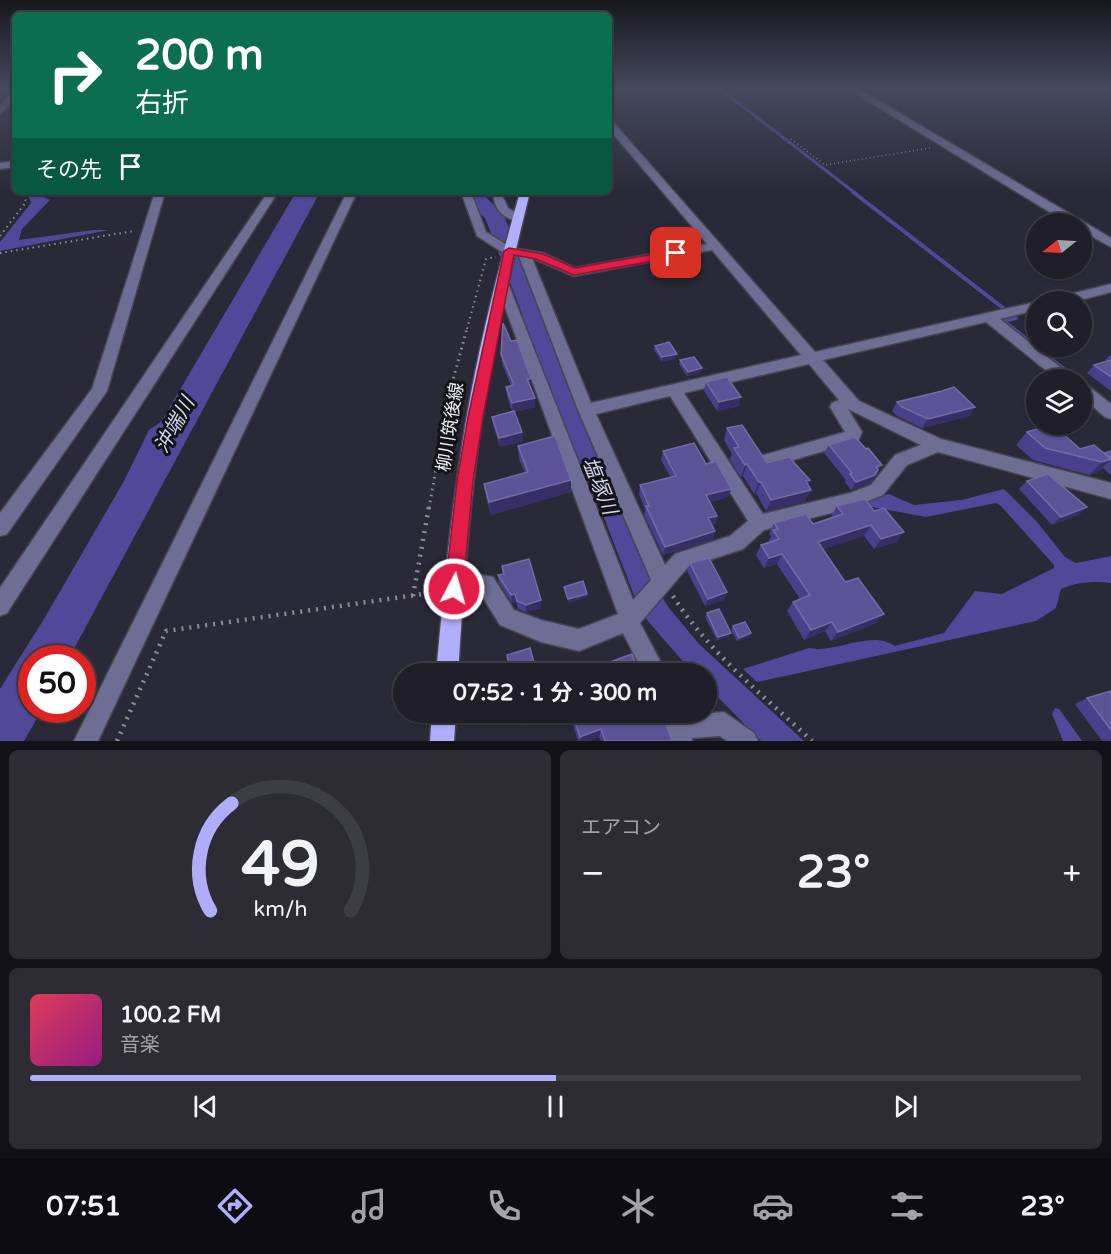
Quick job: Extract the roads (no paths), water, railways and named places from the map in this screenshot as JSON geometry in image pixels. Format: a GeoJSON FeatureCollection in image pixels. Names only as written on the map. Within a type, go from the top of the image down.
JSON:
{"type":"FeatureCollection","features":[{"type":"Feature","properties":{"kind":"main road","name":"柳川筑後線"},"geometry":{"type":"LineString","coordinates":[[448,663],[465,481],[475,417],[502,283],[514,254],[518,218],[524,195]]}},
{"type":"Feature","properties":{"kind":"main road"},"geometry":{"type":"LineString","coordinates":[[442,741],[443,723]]}},
{"type":"Feature","properties":{"kind":"street"},"geometry":{"type":"LineString","coordinates":[[908,123],[1060,213]]}},
{"type":"Feature","properties":{"kind":"street"},"geometry":{"type":"LineString","coordinates":[[612,126],[850,402],[876,418],[937,445],[1111,491]]}},
{"type":"Feature","properties":{"kind":"street"},"geometry":{"type":"LineString","coordinates":[[0,528],[99,391],[159,195]]}},
{"type":"Feature","properties":{"kind":"street"},"geometry":{"type":"LineString","coordinates":[[0,606],[271,195]]}},
{"type":"Feature","properties":{"kind":"street"},"geometry":{"type":"LineString","coordinates":[[86,741],[351,195]]}},
{"type":"Feature","properties":{"kind":"street"},"geometry":{"type":"LineString","coordinates":[[467,195],[481,234],[514,254],[539,256],[574,272],[717,246]]}},
{"type":"Feature","properties":{"kind":"street"},"geometry":{"type":"LineString","coordinates":[[498,195],[503,210],[518,218]]}},
{"type":"Feature","properties":{"kind":"street"},"geometry":{"type":"LineString","coordinates":[[1092,232],[1111,243]]}},
{"type":"Feature","properties":{"kind":"street"},"geometry":{"type":"LineString","coordinates":[[514,254],[586,411],[661,584]]}},
{"type":"Feature","properties":{"kind":"street"},"geometry":{"type":"LineString","coordinates":[[502,283],[631,617],[651,663]]}},
{"type":"Feature","properties":{"kind":"street"},"geometry":{"type":"LineString","coordinates":[[1092,293],[1111,288]]}},
{"type":"Feature","properties":{"kind":"street"},"geometry":{"type":"LineString","coordinates":[[586,411],[1026,308]]}},
{"type":"Feature","properties":{"kind":"street"},"geometry":{"type":"LineString","coordinates":[[989,317],[1055,369]]}},
{"type":"Feature","properties":{"kind":"street"},"geometry":{"type":"LineString","coordinates":[[675,391],[759,523]]}},
{"type":"Feature","properties":{"kind":"street"},"geometry":{"type":"LineString","coordinates":[[1092,397],[1111,412]]}},
{"type":"Feature","properties":{"kind":"street"},"geometry":{"type":"LineString","coordinates":[[766,460],[852,436],[854,432],[838,407],[850,402]]}},
{"type":"Feature","properties":{"kind":"street"},"geometry":{"type":"LineString","coordinates":[[454,584],[486,584],[507,618],[541,631],[579,640],[631,617],[682,560],[736,543],[759,523],[851,500],[877,490],[901,460],[937,445]]}},
{"type":"Feature","properties":{"kind":"street"},"geometry":{"type":"LineString","coordinates":[[678,727],[724,724],[746,741]]}},
{"type":"Feature","properties":{"kind":"water"},"geometry":{"type":"Polygon","coordinates":[[[28,195],[39,195],[50,200],[22,229],[19,240],[109,230],[0,251],[0,242],[31,203],[28,195]]]}},
{"type":"Feature","properties":{"kind":"water","name":"沖端川"},"geometry":{"type":"Polygon","coordinates":[[[294,195],[318,195],[76,645],[28,645],[124,481],[149,430],[161,422],[294,195]]]}},
{"type":"Feature","properties":{"kind":"water","name":"塩塚川"},"geometry":{"type":"Polygon","coordinates":[[[528,277],[591,442],[650,578],[669,608],[699,644],[804,741],[761,741],[717,696],[717,663],[684,663],[647,620],[634,595],[589,479],[575,453],[521,313],[523,311],[517,284],[528,277]]]}},
{"type":"Feature","properties":{"kind":"water"},"geometry":{"type":"Polygon","coordinates":[[[1004,489],[1038,523],[1065,557],[1076,563],[1111,556],[1111,583],[1086,583],[1061,589],[1056,608],[1036,621],[757,682],[743,669],[809,648],[830,648],[875,640],[885,641],[895,646],[944,633],[975,591],[1002,594],[1054,568],[1054,565],[996,503],[926,517],[867,506],[866,501],[889,494],[914,505],[961,500],[1004,489]]]}},
{"type":"Feature","properties":{"kind":"water","name":"沖端川"},"geometry":{"type":"Polygon","coordinates":[[[18,660],[18,723],[34,723],[24,741],[0,741],[0,689],[18,660]]]}},
{"type":"Feature","properties":{"kind":"water"},"geometry":{"type":"Polygon","coordinates":[[[1055,708],[1060,710],[1082,741],[1063,741],[1052,714],[1055,708]]]}},
{"type":"Feature","properties":{"kind":"waterway"},"geometry":{"type":"LineString","coordinates":[[764,123],[855,193]]}},
{"type":"Feature","properties":{"kind":"waterway"},"geometry":{"type":"LineString","coordinates":[[853,192],[1016,318],[1003,321],[1014,329]]}},
{"type":"Feature","properties":{"kind":"waterway","name":"塩塚川"},"geometry":{"type":"LineString","coordinates":[[475,195],[478,201],[494,216],[535,316]]}},
{"type":"Feature","properties":{"kind":"waterway"},"geometry":{"type":"LineString","coordinates":[[1012,328],[1063,369]]}}]}
